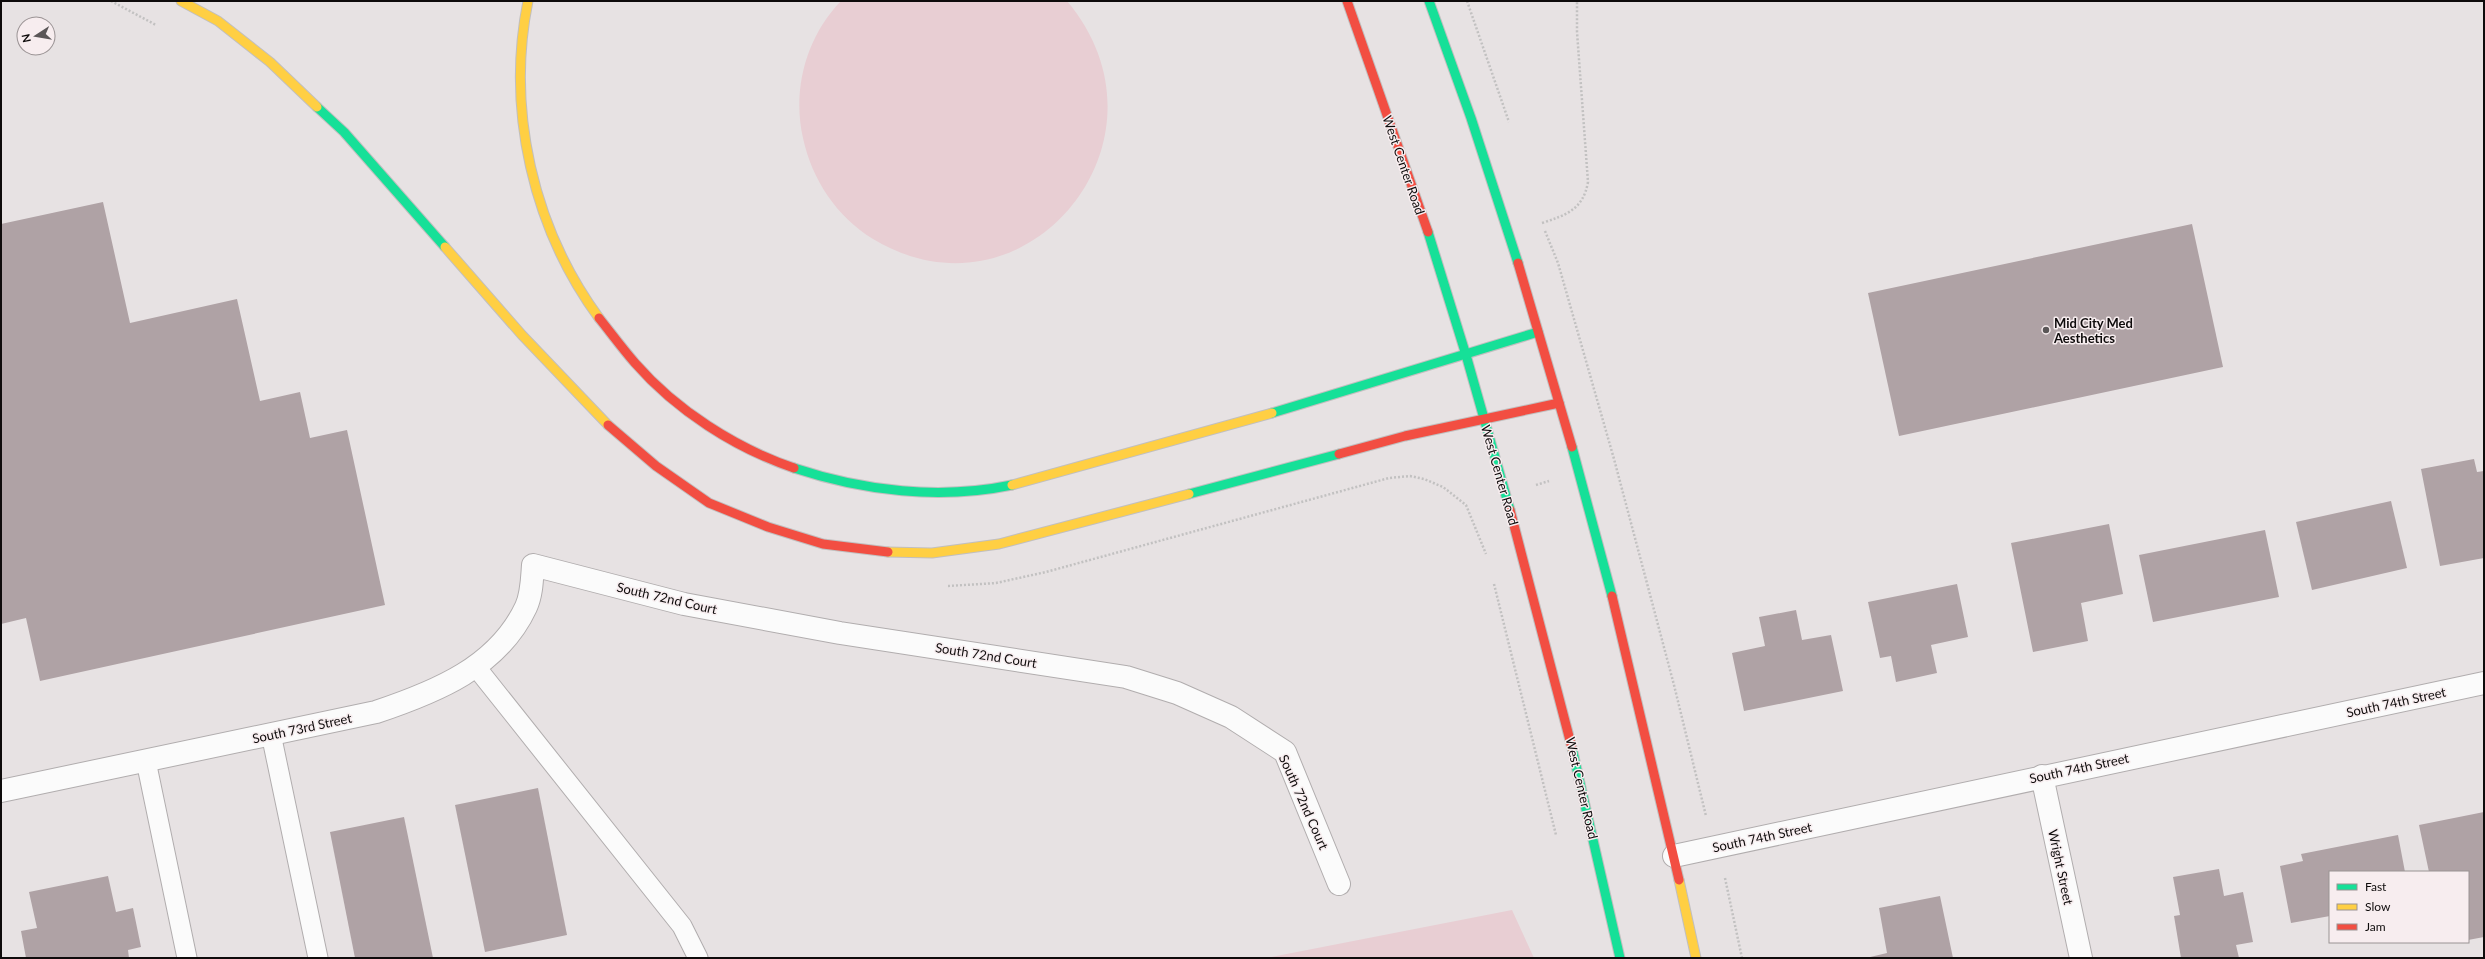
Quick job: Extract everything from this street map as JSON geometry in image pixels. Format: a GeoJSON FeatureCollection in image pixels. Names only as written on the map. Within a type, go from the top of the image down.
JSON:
{"type":"FeatureCollection","features":[{"type":"Feature","properties":{"kind":"main road"},"geometry":{"type":"LineString","coordinates":[[181,1],[218,21],[270,62],[344,132],[522,335],[603,421],[656,466],[709,503],[768,527],[823,544],[877,552],[932,553],[999,544],[1405,436],[1559,403]]}},
{"type":"Feature","properties":{"kind":"main road"},"geometry":{"type":"LineString","coordinates":[[528,1],[520,47],[521,107],[529,161],[547,220],[572,279],[615,340],[654,382],[702,423],[750,452],[811,475],[878,490],[947,493],[1006,487],[1314,401],[1465,356],[1538,332]]}},
{"type":"Feature","properties":{"kind":"main road","name":"West Center Road"},"geometry":{"type":"LineString","coordinates":[[1347,1],[1420,209],[1485,418],[1564,709],[1620,958]]}},
{"type":"Feature","properties":{"kind":"main road"},"geometry":{"type":"LineString","coordinates":[[1429,1],[1471,120],[1538,332],[1578,471],[1648,741],[1696,958]]}},
{"type":"Feature","properties":{"kind":"street","name":"South 73rd Street"},"geometry":{"type":"LineString","coordinates":[[1,792],[376,712],[423,696],[476,667],[505,639],[526,606],[533,565]]}},
{"type":"Feature","properties":{"kind":"street","name":"South 72nd Court"},"geometry":{"type":"LineString","coordinates":[[533,565],[684,604],[840,633],[1126,677],[1177,693],[1231,717],[1285,752],[1339,884]]}},
{"type":"Feature","properties":{"kind":"street","name":"South 74th Street"},"geometry":{"type":"LineString","coordinates":[[1674,856],[2042,776],[2484,684]]}},
{"type":"Feature","properties":{"kind":"street","name":"Wright Street"},"geometry":{"type":"LineString","coordinates":[[2042,776],[2081,958]]}},
{"type":"Feature","properties":{"kind":"lane"},"geometry":{"type":"LineString","coordinates":[[476,667],[682,926],[698,958]]}},
{"type":"Feature","properties":{"kind":"lane"},"geometry":{"type":"LineString","coordinates":[[270,734],[318,958]]}},
{"type":"Feature","properties":{"kind":"lane"},"geometry":{"type":"LineString","coordinates":[[146,761],[187,958]]}},
{"type":"Feature","properties":{"kind":"path"},"geometry":{"type":"LineString","coordinates":[[111,1],[159,26]]}},
{"type":"Feature","properties":{"kind":"path"},"geometry":{"type":"LineString","coordinates":[[1577,1],[1577,32],[1588,182],[1585,196],[1576,207],[1563,216],[1542,223],[1558,262],[1614,459],[1674,685],[1702,806],[1717,847],[1742,958]]}},
{"type":"Feature","properties":{"kind":"path"},"geometry":{"type":"LineString","coordinates":[[1466,505],[1506,494],[1614,459]]}},
{"type":"Feature","properties":{"kind":"path"},"geometry":{"type":"LineString","coordinates":[[944,586],[996,583],[1046,572],[1389,478],[1410,476],[1424,479],[1443,487],[1466,505],[1488,557]]}},
{"type":"Feature","properties":{"kind":"path"},"geometry":{"type":"LineString","coordinates":[[1493,579],[1557,836]]}},
{"type":"Feature","properties":{"kind":"shaded area"},"geometry":{"type":"Polygon","coordinates":[[[841,1],[1067,1],[1099,55],[1108,110],[1097,162],[1071,207],[1032,241],[984,260],[930,261],[873,239],[848,220],[828,196],[813,168],[803,138],[799,101],[805,65],[811,48],[829,15],[841,1]]]}},
{"type":"Feature","properties":{"kind":"shaded area"},"geometry":{"type":"Polygon","coordinates":[[[1512,910],[1534,958],[1266,958],[1512,910]]]}},
{"type":"Feature","properties":{"kind":"building"},"geometry":{"type":"Polygon","coordinates":[[[103,202],[130,323],[237,299],[260,401],[300,392],[310,438],[347,430],[385,605],[40,681],[26,618],[1,624],[1,224],[103,202]]]}},
{"type":"Feature","properties":{"kind":"building","name":"Mid City Med Aesthetics"},"geometry":{"type":"Polygon","coordinates":[[[2192,224],[2223,367],[1899,436],[1868,293],[2192,224]]]}},
{"type":"Feature","properties":{"kind":"building"},"geometry":{"type":"Polygon","coordinates":[[[2474,459],[2477,472],[2484,471],[2484,558],[2440,566],[2421,469],[2474,459]]]}},
{"type":"Feature","properties":{"kind":"building"},"geometry":{"type":"Polygon","coordinates":[[[2391,501],[2407,568],[2312,590],[2296,522],[2391,501]]]}},
{"type":"Feature","properties":{"kind":"building"},"geometry":{"type":"Polygon","coordinates":[[[2109,524],[2123,594],[2081,603],[2088,641],[2033,652],[2011,543],[2109,524]]]}},
{"type":"Feature","properties":{"kind":"building"},"geometry":{"type":"Polygon","coordinates":[[[2265,530],[2279,597],[2153,622],[2139,555],[2265,530]]]}},
{"type":"Feature","properties":{"kind":"building"},"geometry":{"type":"Polygon","coordinates":[[[1957,584],[1968,637],[1931,645],[1937,673],[1896,682],[1891,656],[1880,658],[1868,602],[1957,584]]]}},
{"type":"Feature","properties":{"kind":"building"},"geometry":{"type":"Polygon","coordinates":[[[1796,610],[1802,640],[1831,635],[1843,691],[1744,711],[1732,653],[1765,646],[1759,617],[1796,610]]]}},
{"type":"Feature","properties":{"kind":"building"},"geometry":{"type":"Polygon","coordinates":[[[538,788],[567,935],[485,952],[455,805],[538,788]]]}},
{"type":"Feature","properties":{"kind":"building"},"geometry":{"type":"Polygon","coordinates":[[[2484,812],[2484,937],[2469,940],[2469,871],[2429,871],[2419,825],[2484,812]]]}},
{"type":"Feature","properties":{"kind":"building"},"geometry":{"type":"Polygon","coordinates":[[[404,817],[433,958],[355,958],[330,832],[404,817]]]}},
{"type":"Feature","properties":{"kind":"building"},"geometry":{"type":"Polygon","coordinates":[[[2398,835],[2405,871],[2329,871],[2329,916],[2291,923],[2280,866],[2303,861],[2301,854],[2398,835]]]}},
{"type":"Feature","properties":{"kind":"building"},"geometry":{"type":"Polygon","coordinates":[[[2219,869],[2224,896],[2243,892],[2253,942],[2236,945],[2239,958],[2181,958],[2174,916],[2180,915],[2173,877],[2219,869]]]}},
{"type":"Feature","properties":{"kind":"building"},"geometry":{"type":"Polygon","coordinates":[[[108,876],[116,912],[133,908],[141,947],[128,950],[129,958],[26,958],[21,931],[37,928],[29,892],[108,876]]]}},
{"type":"Feature","properties":{"kind":"building"},"geometry":{"type":"Polygon","coordinates":[[[1940,896],[1953,958],[1866,958],[1887,953],[1879,908],[1940,896]]]}},
{"type":"Feature","properties":{"kind":"traffic: fast"},"geometry":{"type":"LineString","coordinates":[[1429,1],[1471,118],[1518,263]]}},
{"type":"Feature","properties":{"kind":"traffic: fast"},"geometry":{"type":"LineString","coordinates":[[317,107],[344,132],[445,247]]}},
{"type":"Feature","properties":{"kind":"traffic: fast"},"geometry":{"type":"LineString","coordinates":[[1428,232],[1466,355],[1510,510]]}},
{"type":"Feature","properties":{"kind":"traffic: fast"},"geometry":{"type":"LineString","coordinates":[[1272,413],[1538,332]]}},
{"type":"Feature","properties":{"kind":"traffic: fast"},"geometry":{"type":"LineString","coordinates":[[1572,447],[1612,596]]}},
{"type":"Feature","properties":{"kind":"traffic: fast"},"geometry":{"type":"LineString","coordinates":[[1189,494],[1339,454]]}},
{"type":"Feature","properties":{"kind":"traffic: fast"},"geometry":{"type":"LineString","coordinates":[[794,468],[847,482],[902,491],[957,492],[985,490],[1012,485]]}},
{"type":"Feature","properties":{"kind":"traffic: fast"},"geometry":{"type":"LineString","coordinates":[[1572,748],[1620,958]]}},
{"type":"Feature","properties":{"kind":"traffic: slow"},"geometry":{"type":"LineString","coordinates":[[181,1],[218,21],[270,62],[317,107]]}},
{"type":"Feature","properties":{"kind":"traffic: slow"},"geometry":{"type":"LineString","coordinates":[[528,1],[522,42],[521,84],[523,125],[530,167],[542,207],[557,246],[576,283],[599,318]]}},
{"type":"Feature","properties":{"kind":"traffic: slow"},"geometry":{"type":"LineString","coordinates":[[445,247],[522,335],[608,425]]}},
{"type":"Feature","properties":{"kind":"traffic: slow"},"geometry":{"type":"LineString","coordinates":[[1012,485],[1272,413]]}},
{"type":"Feature","properties":{"kind":"traffic: slow"},"geometry":{"type":"LineString","coordinates":[[888,552],[932,553],[999,544],[1189,494]]}},
{"type":"Feature","properties":{"kind":"traffic: slow"},"geometry":{"type":"LineString","coordinates":[[1679,880],[1696,958]]}},
{"type":"Feature","properties":{"kind":"traffic: jam"},"geometry":{"type":"LineString","coordinates":[[1347,1],[1428,232]]}},
{"type":"Feature","properties":{"kind":"traffic: jam"},"geometry":{"type":"LineString","coordinates":[[1518,263],[1572,447]]}},
{"type":"Feature","properties":{"kind":"traffic: jam"},"geometry":{"type":"LineString","coordinates":[[599,318],[630,357],[651,380],[688,412],[708,426],[750,450],[794,468]]}},
{"type":"Feature","properties":{"kind":"traffic: jam"},"geometry":{"type":"LineString","coordinates":[[1339,454],[1405,436],[1559,403]]}},
{"type":"Feature","properties":{"kind":"traffic: jam"},"geometry":{"type":"LineString","coordinates":[[608,425],[656,466],[709,503],[768,527],[823,544],[888,552]]}},
{"type":"Feature","properties":{"kind":"traffic: jam"},"geometry":{"type":"LineString","coordinates":[[1510,510],[1572,748]]}},
{"type":"Feature","properties":{"kind":"traffic: jam"},"geometry":{"type":"LineString","coordinates":[[1612,596],[1679,880]]}},
{"type":"Feature","properties":{"kind":"place","name":"Mid City Med Aesthetics"},"geometry":{"type":"Point","coordinates":[2046,330]}}]}
